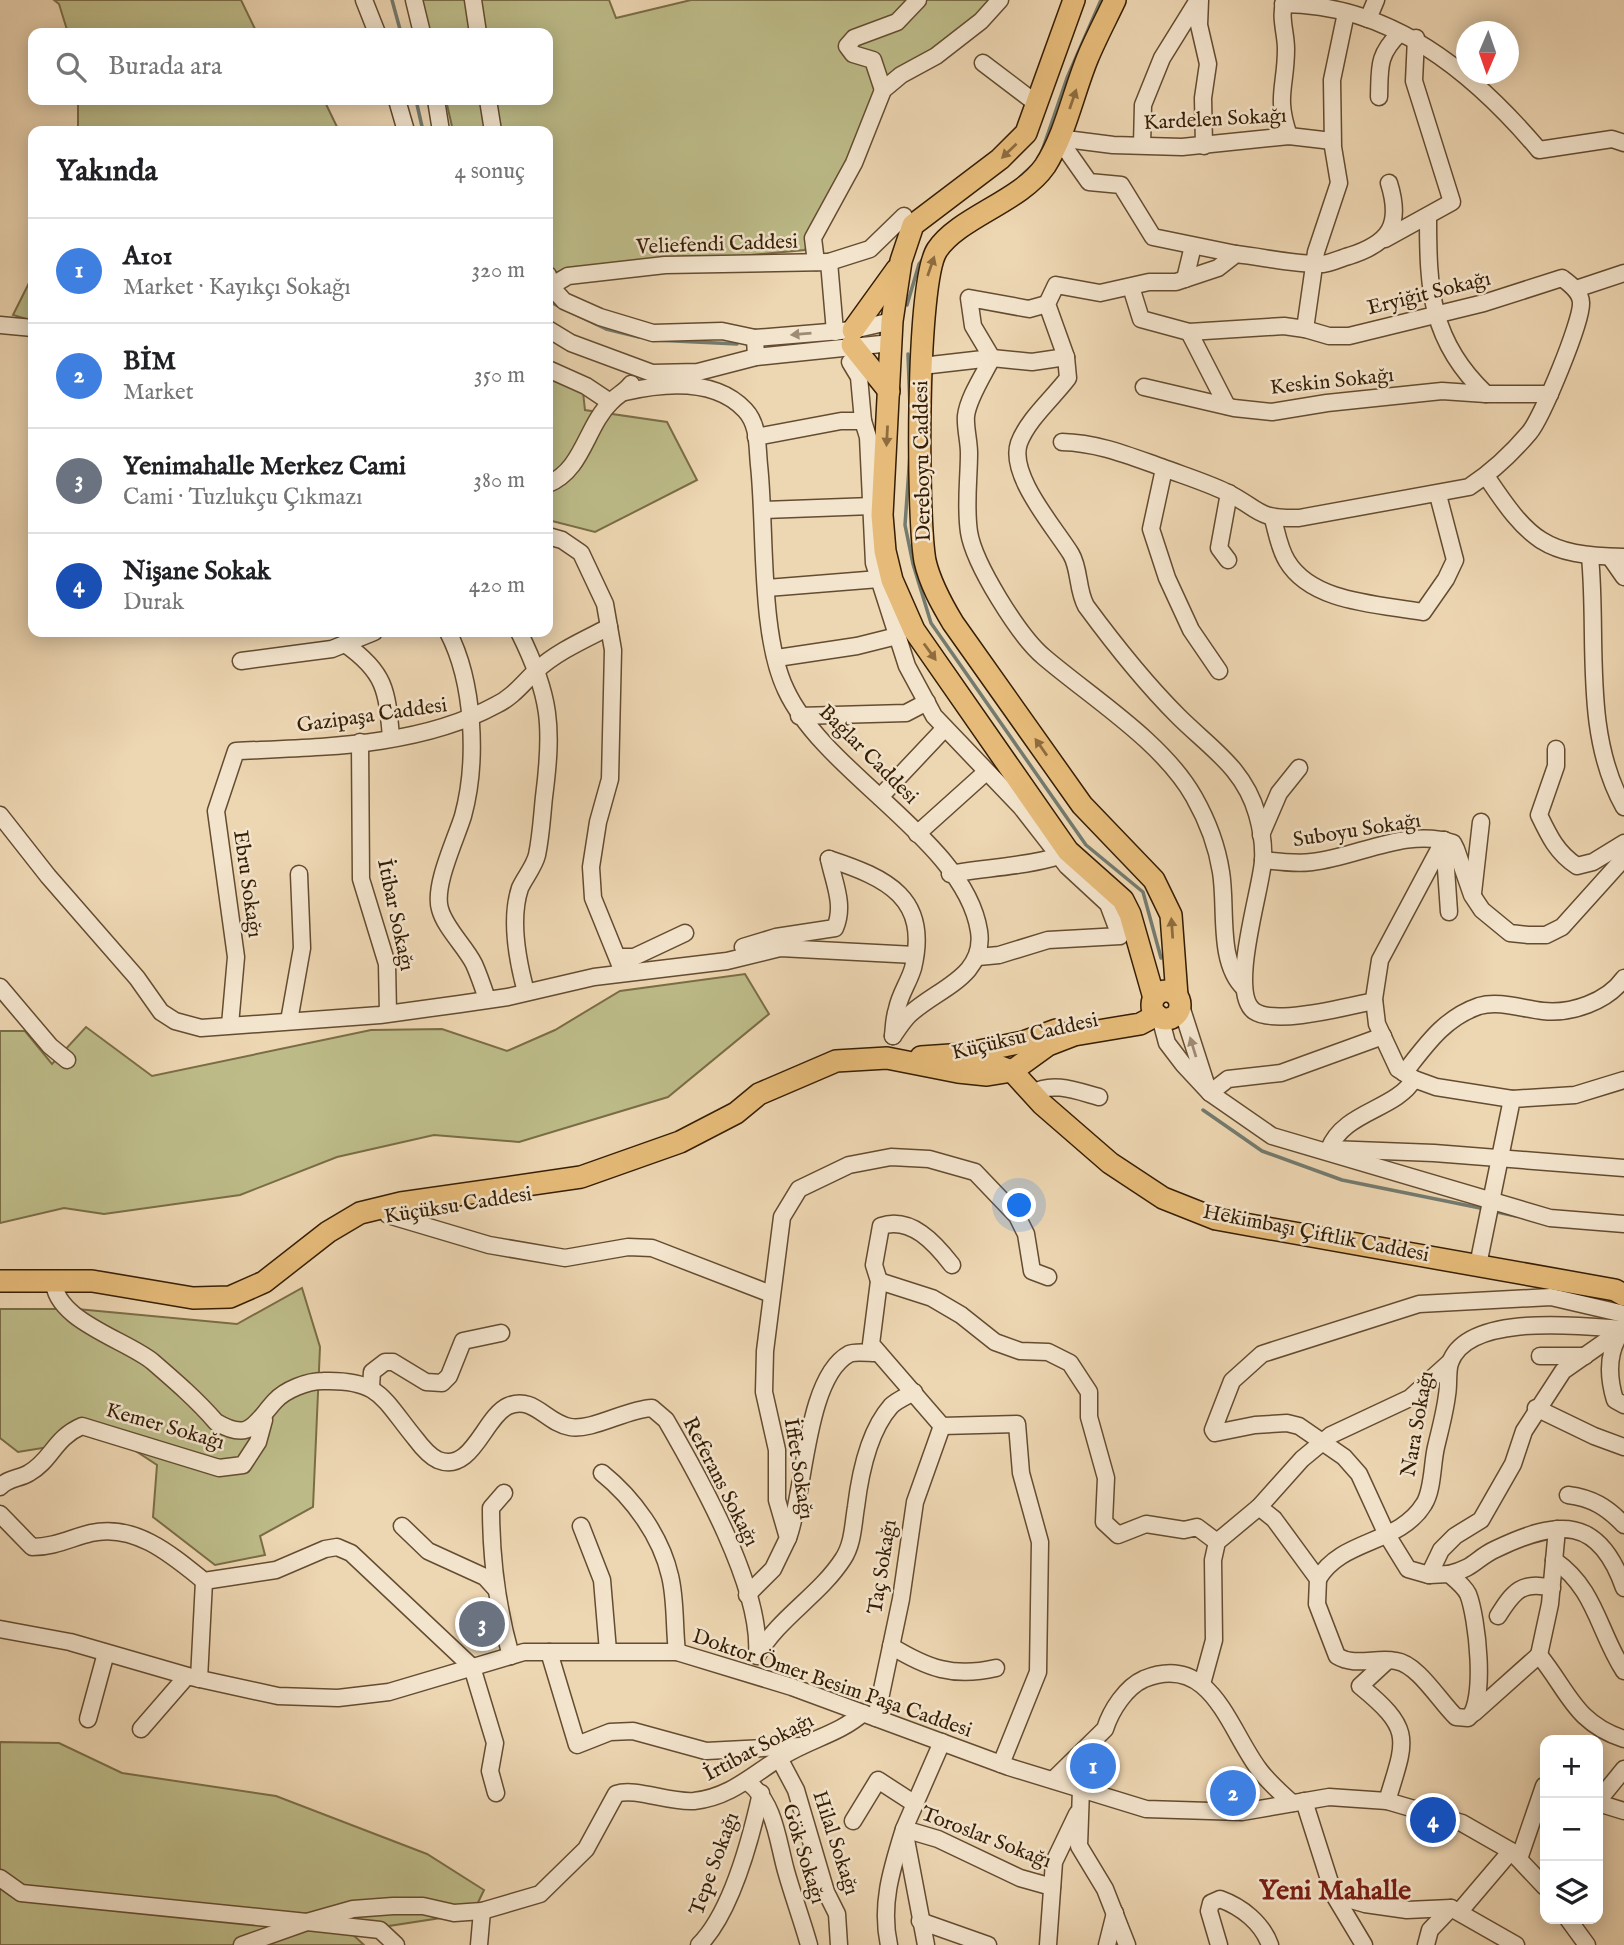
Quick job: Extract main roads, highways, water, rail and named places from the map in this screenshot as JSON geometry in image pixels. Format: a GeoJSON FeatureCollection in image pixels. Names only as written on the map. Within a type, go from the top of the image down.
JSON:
{"type":"FeatureCollection","features":[{"type":"Feature","properties":{"kind":"main road"},"geometry":{"type":"LineString","coordinates":[[1074,0],[1026,133],[1000,159],[938,203],[913,225],[901,261],[892,321],[882,515],[885,551],[902,607],[914,629],[1068,850],[1123,900],[1130,914],[1156,1008]]}},
{"type":"Feature","properties":{"kind":"main road","name":"Dereboyu Caddesi"},"geometry":{"type":"LineString","coordinates":[[1115,0],[1088,57],[1058,138],[1044,167],[1009,198],[951,235],[937,250],[925,289],[921,518],[926,562],[936,594],[953,623],[1082,805],[1154,880],[1171,915],[1178,998]]}},
{"type":"Feature","properties":{"kind":"main road"},"geometry":{"type":"LineString","coordinates":[[889,391],[847,342],[901,261]]}},
{"type":"Feature","properties":{"kind":"main road"},"geometry":{"type":"LineString","coordinates":[[891,343],[900,350],[911,351],[920,345],[923,334],[915,320],[904,317],[892,321]]}},
{"type":"Feature","properties":{"kind":"main road","name":"Küçüksu Caddesi"},"geometry":{"type":"LineString","coordinates":[[0,1292],[92,1281],[193,1298],[230,1297],[264,1282],[328,1232],[360,1213],[401,1203],[581,1177],[680,1142],[736,1113],[759,1094],[836,1061],[1027,1049],[1050,1031],[1156,1008],[1169,1018],[1177,1014],[1178,998]]}},
{"type":"Feature","properties":{"kind":"main road"},"geometry":{"type":"LineString","coordinates":[[965,1054],[1012,1071],[1012,1058],[1027,1049],[1032,1093],[987,1074]]}},
{"type":"Feature","properties":{"kind":"main road","name":"Küçüksu Caddesi"},"geometry":{"type":"LineString","coordinates":[[890,1059],[958,1072],[987,1074],[1012,1071]]}},
{"type":"Feature","properties":{"kind":"main road","name":"Hekimbaşı Çiftlik Caddesi"},"geometry":{"type":"LineString","coordinates":[[1012,1071],[1032,1093],[1110,1163],[1163,1198],[1216,1219],[1615,1290],[1624,1295]]}},
{"type":"Feature","properties":{"kind":"main road","name":"Küçüksu Caddesi"},"geometry":{"type":"LineString","coordinates":[[0,1280],[54,1284],[198,1310],[236,1307],[273,1293],[338,1240],[388,1215],[579,1186],[680,1153],[733,1123],[792,1080]]}},
{"type":"Feature","properties":{"kind":"waterway"},"geometry":{"type":"LineString","coordinates":[[392,0],[400,28]]}},
{"type":"Feature","properties":{"kind":"waterway"},"geometry":{"type":"LineString","coordinates":[[1042,151],[1067,78],[1101,0]]}},
{"type":"Feature","properties":{"kind":"waterway"},"geometry":{"type":"LineString","coordinates":[[417,105],[422,126]]}},
{"type":"Feature","properties":{"kind":"waterway"},"geometry":{"type":"LineString","coordinates":[[1020,177],[1032,166]]}},
{"type":"Feature","properties":{"kind":"waterway"},"geometry":{"type":"LineString","coordinates":[[907,305],[919,264],[926,255]]}},
{"type":"Feature","properties":{"kind":"waterway"},"geometry":{"type":"LineString","coordinates":[[553,303],[606,329],[639,337]]}},
{"type":"Feature","properties":{"kind":"waterway"},"geometry":{"type":"LineString","coordinates":[[654,340],[737,344]]}},
{"type":"Feature","properties":{"kind":"waterway"},"geometry":{"type":"LineString","coordinates":[[908,354],[910,408]]}},
{"type":"Feature","properties":{"kind":"waterway"},"geometry":{"type":"LineString","coordinates":[[910,454],[905,525],[913,564],[931,623],[1086,845],[1143,892],[1161,958]]}},
{"type":"Feature","properties":{"kind":"waterway"},"geometry":{"type":"LineString","coordinates":[[1203,1110],[1262,1151],[1342,1180],[1485,1209]]}},
{"type":"Feature","properties":{"kind":"waterway"},"geometry":{"type":"LineString","coordinates":[[1492,1211],[1516,1216]]}},
{"type":"Feature","properties":{"kind":"place","name":"Yenimahalle Merkez Cami"},"geometry":{"type":"Point","coordinates":[482,1624]}},
{"type":"Feature","properties":{"kind":"place","name":"A101"},"geometry":{"type":"Point","coordinates":[1093,1766]}},
{"type":"Feature","properties":{"kind":"place","name":"BİM"},"geometry":{"type":"Point","coordinates":[1233,1793]}},
{"type":"Feature","properties":{"kind":"place","name":"Nişane Sokak"},"geometry":{"type":"Point","coordinates":[1433,1820]}},
{"type":"Feature","properties":{"kind":"district","name":"Yeni Mahalle"},"geometry":{"type":"Point","coordinates":[1335,1891]}}]}
